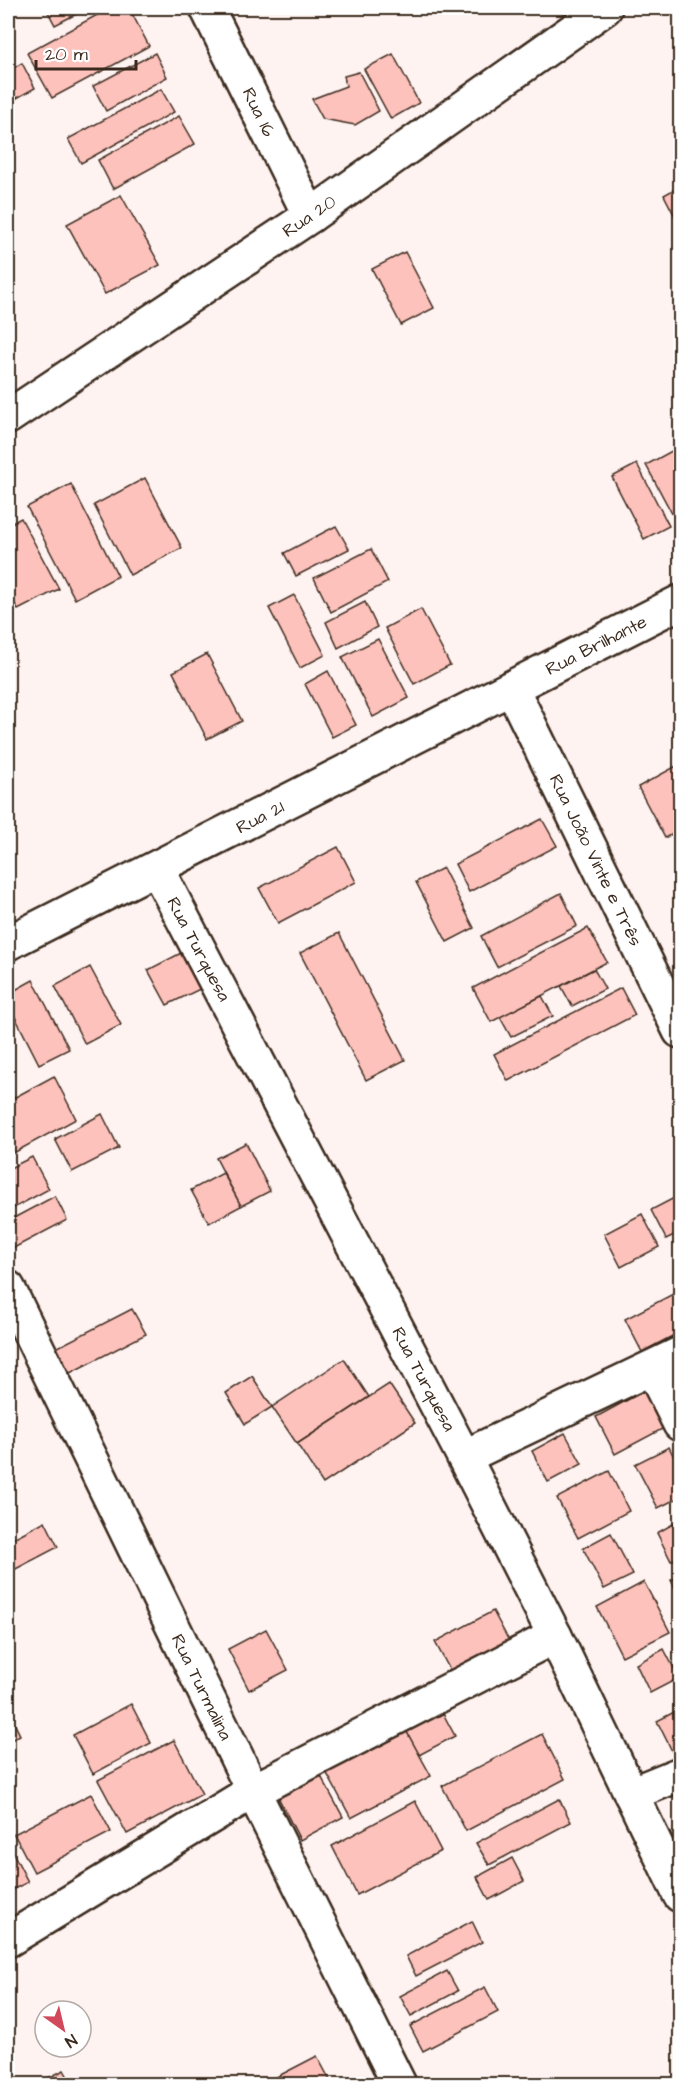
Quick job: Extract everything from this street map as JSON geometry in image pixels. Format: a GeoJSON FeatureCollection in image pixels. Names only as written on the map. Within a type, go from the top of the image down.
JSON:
{"type":"FeatureCollection","features":[{"type":"Feature","properties":{"kind":"street","name":"Rua 16"},"geometry":{"type":"LineString","coordinates":[[207,8],[310,216]]}},
{"type":"Feature","properties":{"kind":"street","name":"Rua 20"},"geometry":{"type":"LineString","coordinates":[[8,417],[310,216],[605,8]]}},
{"type":"Feature","properties":{"kind":"street","name":"Rua Brilhante"},"geometry":{"type":"LineString","coordinates":[[512,688],[681,602]]}},
{"type":"Feature","properties":{"kind":"street","name":"Rua 21"},"geometry":{"type":"LineString","coordinates":[[8,944],[512,688]]}},
{"type":"Feature","properties":{"kind":"street","name":"Rua João Vinte e Três"},"geometry":{"type":"LineString","coordinates":[[512,688],[681,1031]]}},
{"type":"Feature","properties":{"kind":"street","name":"Rua Turquesa"},"geometry":{"type":"LineString","coordinates":[[157,869],[464,1457],[555,1636],[681,1895]]}},
{"type":"Feature","properties":{"kind":"street","name":"Rua Turmalina"},"geometry":{"type":"LineString","coordinates":[[8,1288],[399,2085]]}},
{"type":"Feature","properties":{"kind":"street"},"geometry":{"type":"LineString","coordinates":[[464,1457],[666,1361],[681,1424]]}},
{"type":"Feature","properties":{"kind":"street"},"geometry":{"type":"LineString","coordinates":[[8,1940],[253,1791],[555,1636]]}},
{"type":"Feature","properties":{"kind":"street"},"geometry":{"type":"LineString","coordinates":[[630,1794],[681,1774]]}},
{"type":"Feature","properties":{"kind":"building"},"geometry":{"type":"Polygon","coordinates":[[[46,8],[88,8],[55,25],[46,8]]]}},
{"type":"Feature","properties":{"kind":"building"},"geometry":{"type":"Polygon","coordinates":[[[110,8],[129,8],[149,46],[52,98],[27,53],[110,8]]]}},
{"type":"Feature","properties":{"kind":"building"},"geometry":{"type":"Polygon","coordinates":[[[155,53],[167,77],[106,111],[93,86],[155,53]]]}},
{"type":"Feature","properties":{"kind":"building"},"geometry":{"type":"Polygon","coordinates":[[[393,54],[419,103],[391,119],[364,69],[393,54]]]}},
{"type":"Feature","properties":{"kind":"building"},"geometry":{"type":"Polygon","coordinates":[[[22,63],[35,88],[8,103],[8,71],[22,63]]]}},
{"type":"Feature","properties":{"kind":"building"},"geometry":{"type":"Polygon","coordinates":[[[359,72],[379,111],[355,125],[323,119],[312,99],[346,86],[344,76],[359,72]]]}},
{"type":"Feature","properties":{"kind":"building"},"geometry":{"type":"Polygon","coordinates":[[[161,89],[174,112],[81,163],[68,139],[161,89]]]}},
{"type":"Feature","properties":{"kind":"building"},"geometry":{"type":"Polygon","coordinates":[[[179,116],[195,144],[113,189],[98,160],[179,116]]]}},
{"type":"Feature","properties":{"kind":"building"},"geometry":{"type":"Polygon","coordinates":[[[680,186],[680,226],[664,195],[680,186]]]}},
{"type":"Feature","properties":{"kind":"building"},"geometry":{"type":"Polygon","coordinates":[[[121,195],[160,265],[105,294],[67,224],[121,195]]]}},
{"type":"Feature","properties":{"kind":"building"},"geometry":{"type":"Polygon","coordinates":[[[405,252],[434,308],[401,325],[372,269],[405,252]]]}},
{"type":"Feature","properties":{"kind":"building"},"geometry":{"type":"Polygon","coordinates":[[[679,447],[680,521],[677,523],[646,465],[679,447]]]}},
{"type":"Feature","properties":{"kind":"building"},"geometry":{"type":"Polygon","coordinates":[[[637,464],[669,526],[644,539],[612,477],[637,464]]]}},
{"type":"Feature","properties":{"kind":"building"},"geometry":{"type":"Polygon","coordinates":[[[145,478],[182,548],[130,575],[94,505],[145,478]]]}},
{"type":"Feature","properties":{"kind":"building"},"geometry":{"type":"Polygon","coordinates":[[[71,484],[118,576],[75,599],[27,507],[71,484]]]}},
{"type":"Feature","properties":{"kind":"building"},"geometry":{"type":"Polygon","coordinates":[[[21,518],[59,589],[18,610],[8,590],[8,525],[21,518]]]}},
{"type":"Feature","properties":{"kind":"building"},"geometry":{"type":"Polygon","coordinates":[[[336,526],[349,549],[296,576],[284,553],[336,526]]]}},
{"type":"Feature","properties":{"kind":"building"},"geometry":{"type":"Polygon","coordinates":[[[371,549],[388,582],[331,612],[314,578],[371,549]]]}},
{"type":"Feature","properties":{"kind":"building"},"geometry":{"type":"Polygon","coordinates":[[[294,595],[325,655],[300,668],[269,608],[294,595]]]}},
{"type":"Feature","properties":{"kind":"building"},"geometry":{"type":"Polygon","coordinates":[[[365,602],[377,627],[338,648],[326,622],[365,602]]]}},
{"type":"Feature","properties":{"kind":"building"},"geometry":{"type":"Polygon","coordinates":[[[421,609],[450,665],[414,684],[385,628],[421,609]]]}},
{"type":"Feature","properties":{"kind":"building"},"geometry":{"type":"Polygon","coordinates":[[[378,639],[409,698],[373,717],[342,657],[378,639]]]}},
{"type":"Feature","properties":{"kind":"building"},"geometry":{"type":"Polygon","coordinates":[[[207,654],[242,721],[207,739],[173,672],[207,654]]]}},
{"type":"Feature","properties":{"kind":"building"},"geometry":{"type":"Polygon","coordinates":[[[328,671],[356,725],[332,737],[305,684],[328,671]]]}},
{"type":"Feature","properties":{"kind":"building"},"geometry":{"type":"Polygon","coordinates":[[[680,764],[680,829],[665,838],[638,787],[680,764]]]}},
{"type":"Feature","properties":{"kind":"building"},"geometry":{"type":"Polygon","coordinates":[[[542,819],[557,846],[469,892],[455,864],[542,819]]]}},
{"type":"Feature","properties":{"kind":"building"},"geometry":{"type":"Polygon","coordinates":[[[338,847],[356,882],[278,923],[259,888],[338,847]]]}},
{"type":"Feature","properties":{"kind":"building"},"geometry":{"type":"Polygon","coordinates":[[[443,868],[474,928],[447,942],[416,882],[443,868]]]}},
{"type":"Feature","properties":{"kind":"building"},"geometry":{"type":"Polygon","coordinates":[[[561,893],[577,926],[497,967],[481,936],[561,893]]]}},
{"type":"Feature","properties":{"kind":"building"},"geometry":{"type":"Polygon","coordinates":[[[588,928],[607,962],[491,1022],[473,988],[588,928]]]}},
{"type":"Feature","properties":{"kind":"building"},"geometry":{"type":"Polygon","coordinates":[[[339,933],[405,1060],[366,1080],[300,953],[339,933]]]}},
{"type":"Feature","properties":{"kind":"building"},"geometry":{"type":"Polygon","coordinates":[[[181,953],[200,989],[167,1005],[148,970],[181,953]]]}},
{"type":"Feature","properties":{"kind":"building"},"geometry":{"type":"Polygon","coordinates":[[[90,967],[121,1025],[85,1044],[55,986],[90,967]]]}},
{"type":"Feature","properties":{"kind":"building"},"geometry":{"type":"Polygon","coordinates":[[[594,969],[605,989],[572,1006],[561,986],[594,969]]]}},
{"type":"Feature","properties":{"kind":"building"},"geometry":{"type":"Polygon","coordinates":[[[33,980],[69,1049],[39,1064],[8,1003],[8,994],[33,980]]]}},
{"type":"Feature","properties":{"kind":"building"},"geometry":{"type":"Polygon","coordinates":[[[621,988],[635,1015],[508,1081],[494,1054],[621,988]]]}},
{"type":"Feature","properties":{"kind":"building"},"geometry":{"type":"Polygon","coordinates":[[[542,996],[553,1016],[511,1037],[500,1017],[542,996]]]}},
{"type":"Feature","properties":{"kind":"building"},"geometry":{"type":"Polygon","coordinates":[[[54,1076],[76,1119],[8,1156],[8,1101],[54,1076]]]}},
{"type":"Feature","properties":{"kind":"building"},"geometry":{"type":"Polygon","coordinates":[[[102,1114],[119,1148],[72,1172],[55,1139],[102,1114]]]}},
{"type":"Feature","properties":{"kind":"building"},"geometry":{"type":"Polygon","coordinates":[[[246,1143],[270,1191],[241,1206],[216,1158],[246,1143]]]}},
{"type":"Feature","properties":{"kind":"building"},"geometry":{"type":"Polygon","coordinates":[[[32,1157],[49,1189],[8,1211],[8,1169],[32,1157]]]}},
{"type":"Feature","properties":{"kind":"building"},"geometry":{"type":"Polygon","coordinates":[[[223,1173],[241,1206],[209,1223],[191,1190],[223,1173]]]}},
{"type":"Feature","properties":{"kind":"building"},"geometry":{"type":"Polygon","coordinates":[[[680,1195],[680,1232],[666,1239],[651,1210],[680,1195]]]}},
{"type":"Feature","properties":{"kind":"building"},"geometry":{"type":"Polygon","coordinates":[[[55,1196],[67,1220],[8,1251],[8,1221],[55,1196]]]}},
{"type":"Feature","properties":{"kind":"building"},"geometry":{"type":"Polygon","coordinates":[[[642,1214],[659,1247],[621,1267],[604,1234],[642,1214]]]}},
{"type":"Feature","properties":{"kind":"building"},"geometry":{"type":"Polygon","coordinates":[[[673,1294],[680,1309],[680,1332],[642,1352],[625,1319],[673,1294]]]}},
{"type":"Feature","properties":{"kind":"building"},"geometry":{"type":"Polygon","coordinates":[[[132,1309],[146,1334],[70,1373],[56,1348],[132,1309]]]}},
{"type":"Feature","properties":{"kind":"building"},"geometry":{"type":"Polygon","coordinates":[[[344,1359],[369,1397],[297,1444],[272,1407],[344,1359]]]}},
{"type":"Feature","properties":{"kind":"building"},"geometry":{"type":"Polygon","coordinates":[[[252,1376],[272,1407],[245,1424],[226,1393],[252,1376]]]}},
{"type":"Feature","properties":{"kind":"building"},"geometry":{"type":"Polygon","coordinates":[[[389,1384],[415,1423],[323,1484],[297,1444],[389,1384]]]}},
{"type":"Feature","properties":{"kind":"building"},"geometry":{"type":"Polygon","coordinates":[[[646,1390],[666,1427],[615,1454],[596,1417],[646,1390]]]}},
{"type":"Feature","properties":{"kind":"building"},"geometry":{"type":"Polygon","coordinates":[[[565,1433],[582,1464],[548,1482],[532,1451],[565,1433]]]}},
{"type":"Feature","properties":{"kind":"building"},"geometry":{"type":"Polygon","coordinates":[[[669,1447],[680,1469],[680,1497],[658,1508],[635,1464],[669,1447]]]}},
{"type":"Feature","properties":{"kind":"building"},"geometry":{"type":"Polygon","coordinates":[[[609,1471],[629,1511],[578,1538],[557,1498],[609,1471]]]}},
{"type":"Feature","properties":{"kind":"building"},"geometry":{"type":"Polygon","coordinates":[[[680,1520],[680,1556],[671,1561],[657,1533],[680,1520]]]}},
{"type":"Feature","properties":{"kind":"building"},"geometry":{"type":"Polygon","coordinates":[[[45,1521],[58,1547],[8,1573],[8,1541],[45,1521]]]}},
{"type":"Feature","properties":{"kind":"building"},"geometry":{"type":"Polygon","coordinates":[[[611,1533],[633,1575],[604,1589],[583,1548],[611,1533]]]}},
{"type":"Feature","properties":{"kind":"building"},"geometry":{"type":"Polygon","coordinates":[[[680,1576],[680,1598],[671,1580],[680,1576]]]}},
{"type":"Feature","properties":{"kind":"building"},"geometry":{"type":"Polygon","coordinates":[[[644,1582],[670,1632],[622,1656],[597,1607],[644,1582]]]}},
{"type":"Feature","properties":{"kind":"building"},"geometry":{"type":"Polygon","coordinates":[[[493,1611],[509,1641],[451,1672],[435,1642],[493,1611]]]}},
{"type":"Feature","properties":{"kind":"building"},"geometry":{"type":"Polygon","coordinates":[[[266,1629],[288,1670],[249,1690],[228,1649],[266,1629]]]}},
{"type":"Feature","properties":{"kind":"building"},"geometry":{"type":"Polygon","coordinates":[[[664,1649],[679,1678],[650,1693],[636,1664],[664,1649]]]}},
{"type":"Feature","properties":{"kind":"building"},"geometry":{"type":"Polygon","coordinates":[[[131,1704],[151,1743],[93,1774],[73,1735],[131,1704]]]}},
{"type":"Feature","properties":{"kind":"building"},"geometry":{"type":"Polygon","coordinates":[[[439,1706],[455,1736],[419,1755],[403,1725],[439,1706]]]}},
{"type":"Feature","properties":{"kind":"building"},"geometry":{"type":"Polygon","coordinates":[[[680,1709],[680,1749],[673,1753],[657,1721],[680,1709]]]}},
{"type":"Feature","properties":{"kind":"building"},"geometry":{"type":"Polygon","coordinates":[[[8,1710],[20,1735],[8,1742],[8,1710]]]}},
{"type":"Feature","properties":{"kind":"building"},"geometry":{"type":"Polygon","coordinates":[[[403,1725],[431,1776],[351,1818],[323,1766],[403,1725]]]}},
{"type":"Feature","properties":{"kind":"building"},"geometry":{"type":"Polygon","coordinates":[[[542,1734],[565,1779],[466,1831],[442,1786],[542,1734]]]}},
{"type":"Feature","properties":{"kind":"building"},"geometry":{"type":"Polygon","coordinates":[[[174,1740],[202,1794],[127,1834],[98,1780],[174,1740]]]}},
{"type":"Feature","properties":{"kind":"building"},"geometry":{"type":"Polygon","coordinates":[[[317,1769],[343,1817],[300,1840],[275,1791],[317,1769]]]}},
{"type":"Feature","properties":{"kind":"building"},"geometry":{"type":"Polygon","coordinates":[[[91,1794],[111,1832],[34,1872],[14,1834],[91,1794]]]}},
{"type":"Feature","properties":{"kind":"building"},"geometry":{"type":"Polygon","coordinates":[[[559,1799],[571,1822],[489,1865],[476,1843],[559,1799]]]}},
{"type":"Feature","properties":{"kind":"building"},"geometry":{"type":"Polygon","coordinates":[[[415,1801],[441,1851],[357,1895],[332,1846],[415,1801]]]}},
{"type":"Feature","properties":{"kind":"building"},"geometry":{"type":"Polygon","coordinates":[[[8,1843],[28,1882],[8,1892],[8,1843]]]}},
{"type":"Feature","properties":{"kind":"building"},"geometry":{"type":"Polygon","coordinates":[[[512,1858],[524,1881],[489,1900],[477,1877],[512,1858]]]}},
{"type":"Feature","properties":{"kind":"building"},"geometry":{"type":"Polygon","coordinates":[[[472,1921],[482,1942],[416,1976],[406,1956],[472,1921]]]}},
{"type":"Feature","properties":{"kind":"building"},"geometry":{"type":"Polygon","coordinates":[[[447,1971],[458,1991],[411,2016],[400,1996],[447,1971]]]}},
{"type":"Feature","properties":{"kind":"building"},"geometry":{"type":"Polygon","coordinates":[[[485,1987],[498,2012],[423,2051],[410,2026],[485,1987]]]}},
{"type":"Feature","properties":{"kind":"building"},"geometry":{"type":"Polygon","coordinates":[[[317,2056],[332,2084],[263,2084],[317,2056]]]}},
{"type":"Feature","properties":{"kind":"building"},"geometry":{"type":"Polygon","coordinates":[[[64,2070],[72,2084],[36,2084],[64,2070]]]}}]}
